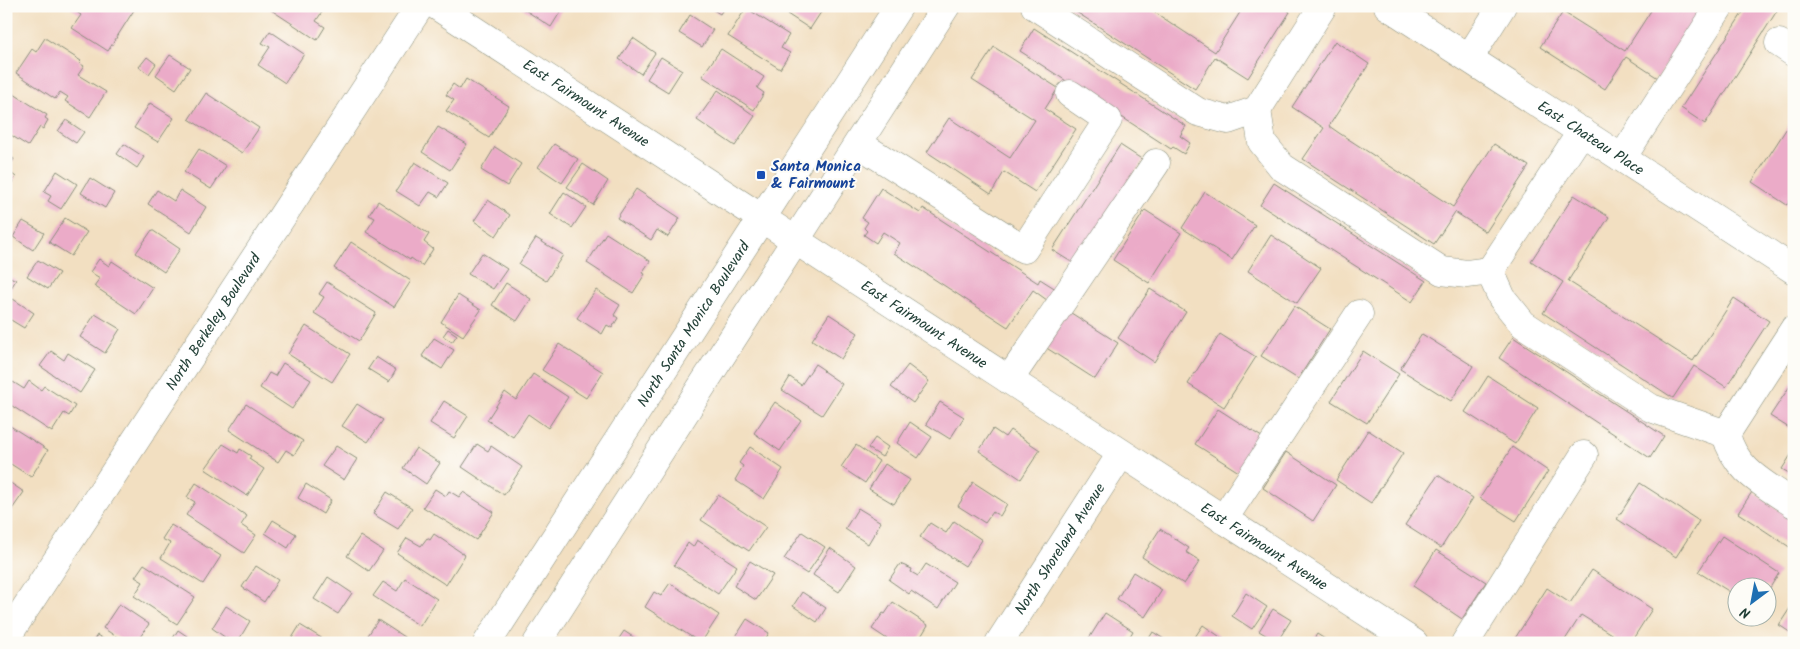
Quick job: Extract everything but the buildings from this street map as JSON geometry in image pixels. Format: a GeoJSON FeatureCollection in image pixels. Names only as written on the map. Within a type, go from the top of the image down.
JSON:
{"type":"FeatureCollection","features":[{"type":"Feature","properties":{"kind":"street","name":"North Berkeley Boulevard"},"geometry":{"type":"LineString","coordinates":[[6,638],[420,6]]}},
{"type":"Feature","properties":{"kind":"street","name":"East Fairmount Avenue"},"geometry":{"type":"LineString","coordinates":[[437,6],[763,217],[1121,454],[1414,643]]}},
{"type":"Feature","properties":{"kind":"street","name":"North Santa Monica Boulevard"},"geometry":{"type":"LineString","coordinates":[[487,643],[899,6]]}},
{"type":"Feature","properties":{"kind":"street"},"geometry":{"type":"LineString","coordinates":[[537,643],[946,6]]}},
{"type":"Feature","properties":{"kind":"street"},"geometry":{"type":"LineString","coordinates":[[1035,6],[1198,112],[1228,120],[1257,110],[1323,6]]}},
{"type":"Feature","properties":{"kind":"street","name":"East Chateau Place"},"geometry":{"type":"LineString","coordinates":[[1388,6],[1794,270]]}},
{"type":"Feature","properties":{"kind":"street"},"geometry":{"type":"LineString","coordinates":[[1469,58],[1502,6]]}},
{"type":"Feature","properties":{"kind":"street"},"geometry":{"type":"LineString","coordinates":[[1622,158],[1720,6]]}},
{"type":"Feature","properties":{"kind":"street"},"geometry":{"type":"LineString","coordinates":[[859,144],[1024,249],[1108,120],[1070,94]]}},
{"type":"Feature","properties":{"kind":"street"},"geometry":{"type":"LineString","coordinates":[[1257,110],[1262,142],[1282,167],[1442,271],[1467,274],[1490,270],[1582,132]]}},
{"type":"Feature","properties":{"kind":"street"},"geometry":{"type":"LineString","coordinates":[[1009,380],[1156,163]]}},
{"type":"Feature","properties":{"kind":"street"},"geometry":{"type":"LineString","coordinates":[[1490,270],[1502,298],[1523,324],[1650,408],[1726,434]]}},
{"type":"Feature","properties":{"kind":"street"},"geometry":{"type":"LineString","coordinates":[[1223,520],[1359,314]]}},
{"type":"Feature","properties":{"kind":"street"},"geometry":{"type":"LineString","coordinates":[[1794,329],[1726,434],[1730,448],[1749,473],[1794,504]]}},
{"type":"Feature","properties":{"kind":"street","name":"North Shoreland Avenue"},"geometry":{"type":"LineString","coordinates":[[999,643],[1121,454]]}},
{"type":"Feature","properties":{"kind":"street"},"geometry":{"type":"LineString","coordinates":[[1465,643],[1584,455]]}},
{"type":"Feature","properties":{"kind":"place","name":"Santa Monica & Fairmount"},"geometry":{"type":"Point","coordinates":[761,175]}}]}
